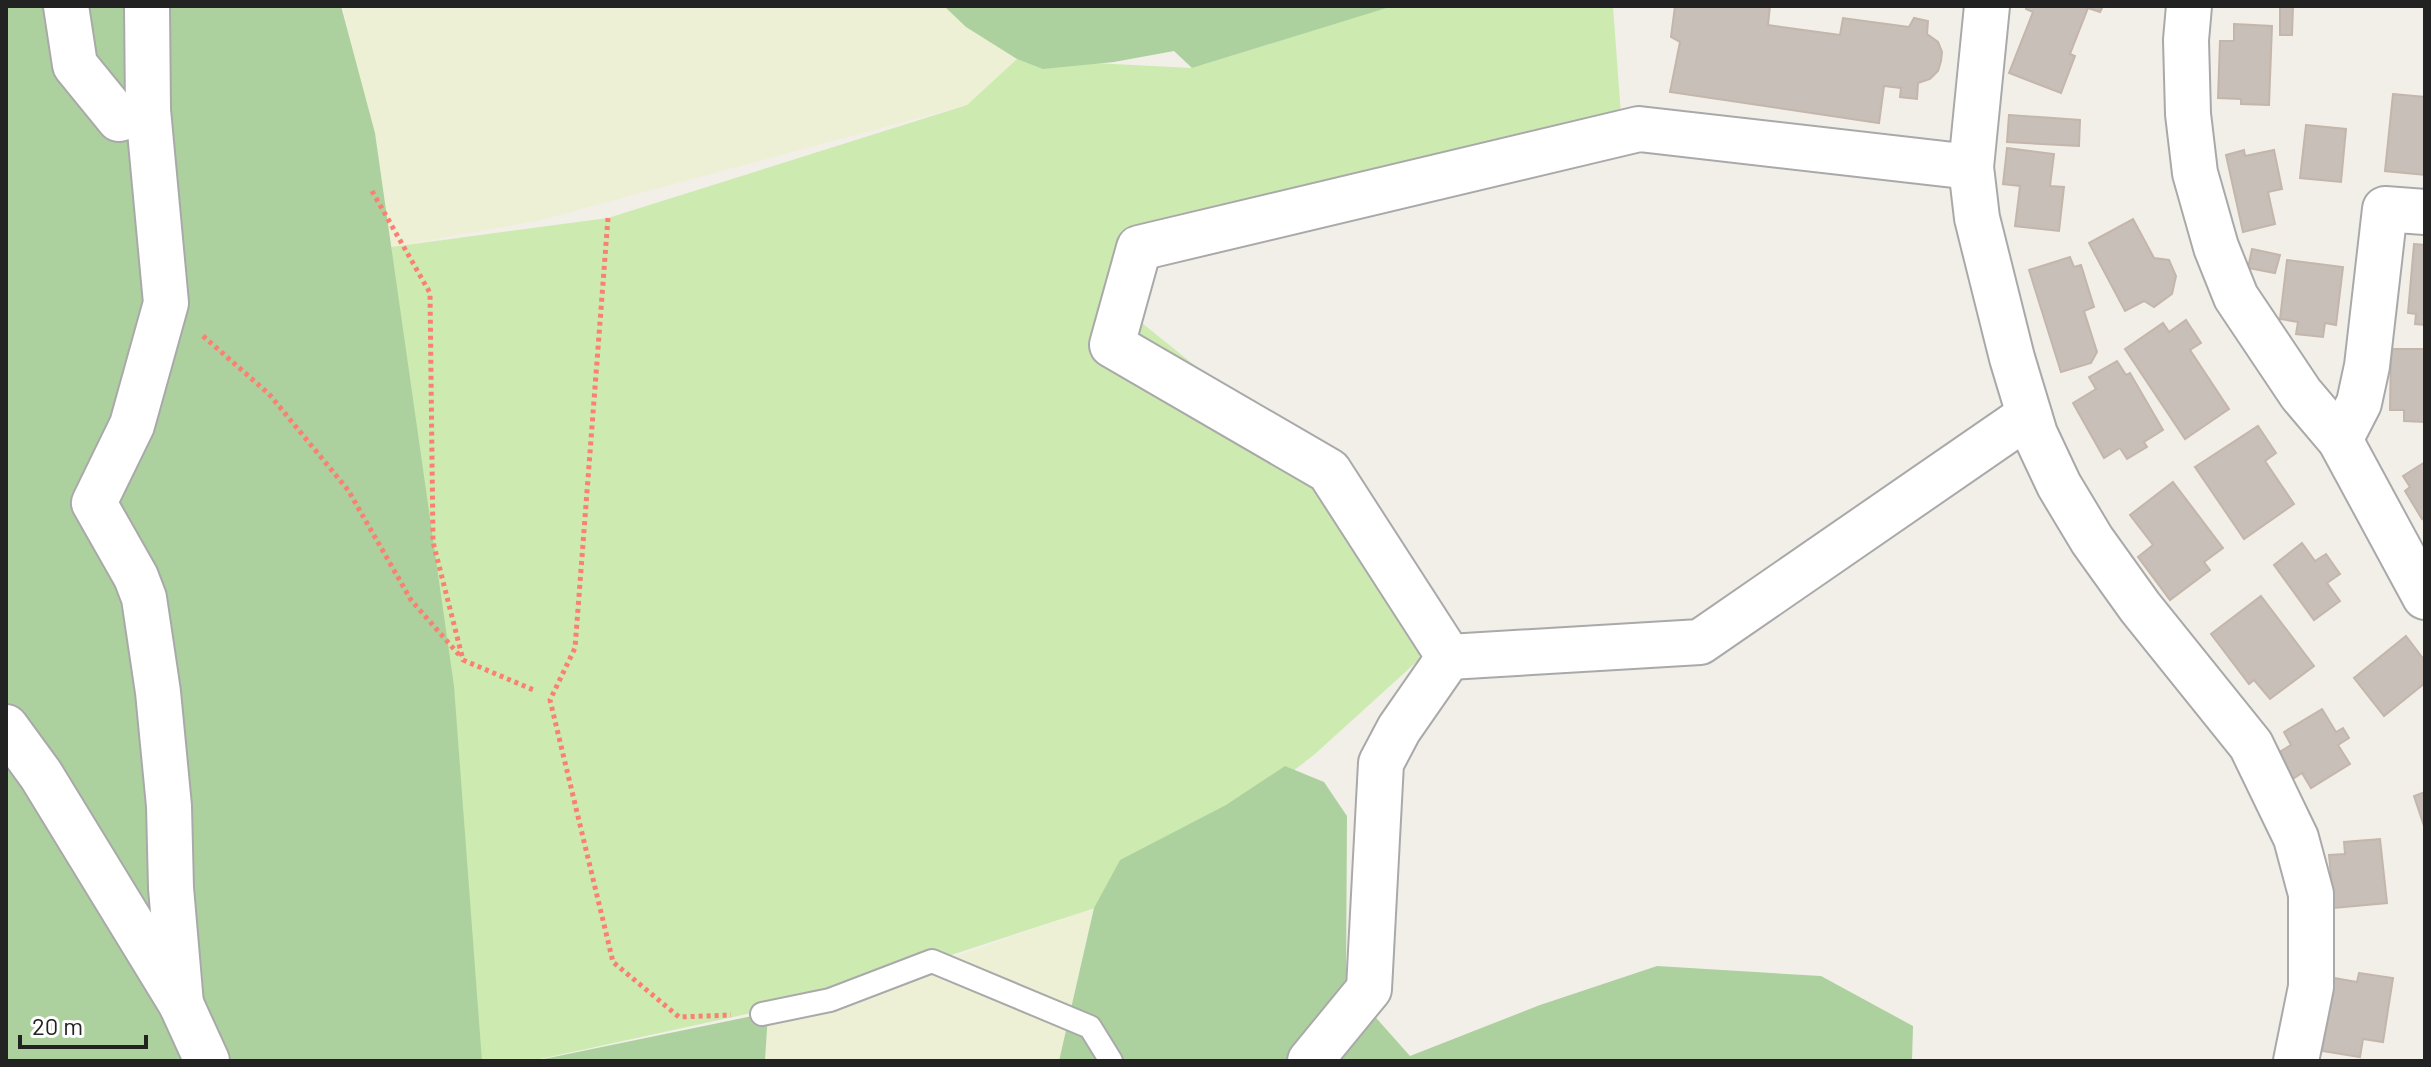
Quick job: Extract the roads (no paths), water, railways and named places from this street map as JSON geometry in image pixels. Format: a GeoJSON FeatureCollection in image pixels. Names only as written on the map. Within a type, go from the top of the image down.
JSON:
{"type":"FeatureCollection","features":[{"type":"Feature","properties":{"kind":"street"},"geometry":{"type":"LineString","coordinates":[[66,6],[75,65],[119,119],[148,110]]}},
{"type":"Feature","properties":{"kind":"street"},"geometry":{"type":"LineString","coordinates":[[147,6],[148,110],[166,303],[132,425],[94,503],[136,577],[144,598],[158,692],[169,806],[171,888],[181,1004]]}},
{"type":"Feature","properties":{"kind":"street"},"geometry":{"type":"LineString","coordinates":[[1987,6],[1971,167],[1977,218],[2012,358],[2029,415],[2059,485],[2092,540],[2140,607],[2251,745],[2296,838],[2311,894],[2311,987],[2296,1061]]}},
{"type":"Feature","properties":{"kind":"street"},"geometry":{"type":"LineString","coordinates":[[2189,6],[2186,40],[2188,114],[2195,173],[2216,247],[2236,297],[2301,394],[2340,440],[2425,597]]}},
{"type":"Feature","properties":{"kind":"street"},"geometry":{"type":"LineString","coordinates":[[1449,657],[1329,471],[1112,345],[1139,248],[1639,129],[1971,167]]}},
{"type":"Feature","properties":{"kind":"street"},"geometry":{"type":"LineString","coordinates":[[2340,440],[2359,403],[2367,366],[2385,209],[2425,212]]}},
{"type":"Feature","properties":{"kind":"street"},"geometry":{"type":"LineString","coordinates":[[1449,657],[1700,642],[2029,415]]}},
{"type":"Feature","properties":{"kind":"street"},"geometry":{"type":"LineString","coordinates":[[1310,1061],[1369,989],[1381,763],[1399,729],[1449,657]]}},
{"type":"Feature","properties":{"kind":"street"},"geometry":{"type":"LineString","coordinates":[[6,727],[41,775],[181,1004],[207,1061]]}},
{"type":"Feature","properties":{"kind":"lane"},"geometry":{"type":"LineString","coordinates":[[765,1013],[830,1000],[932,961],[1090,1027],[1111,1061]]}}]}
